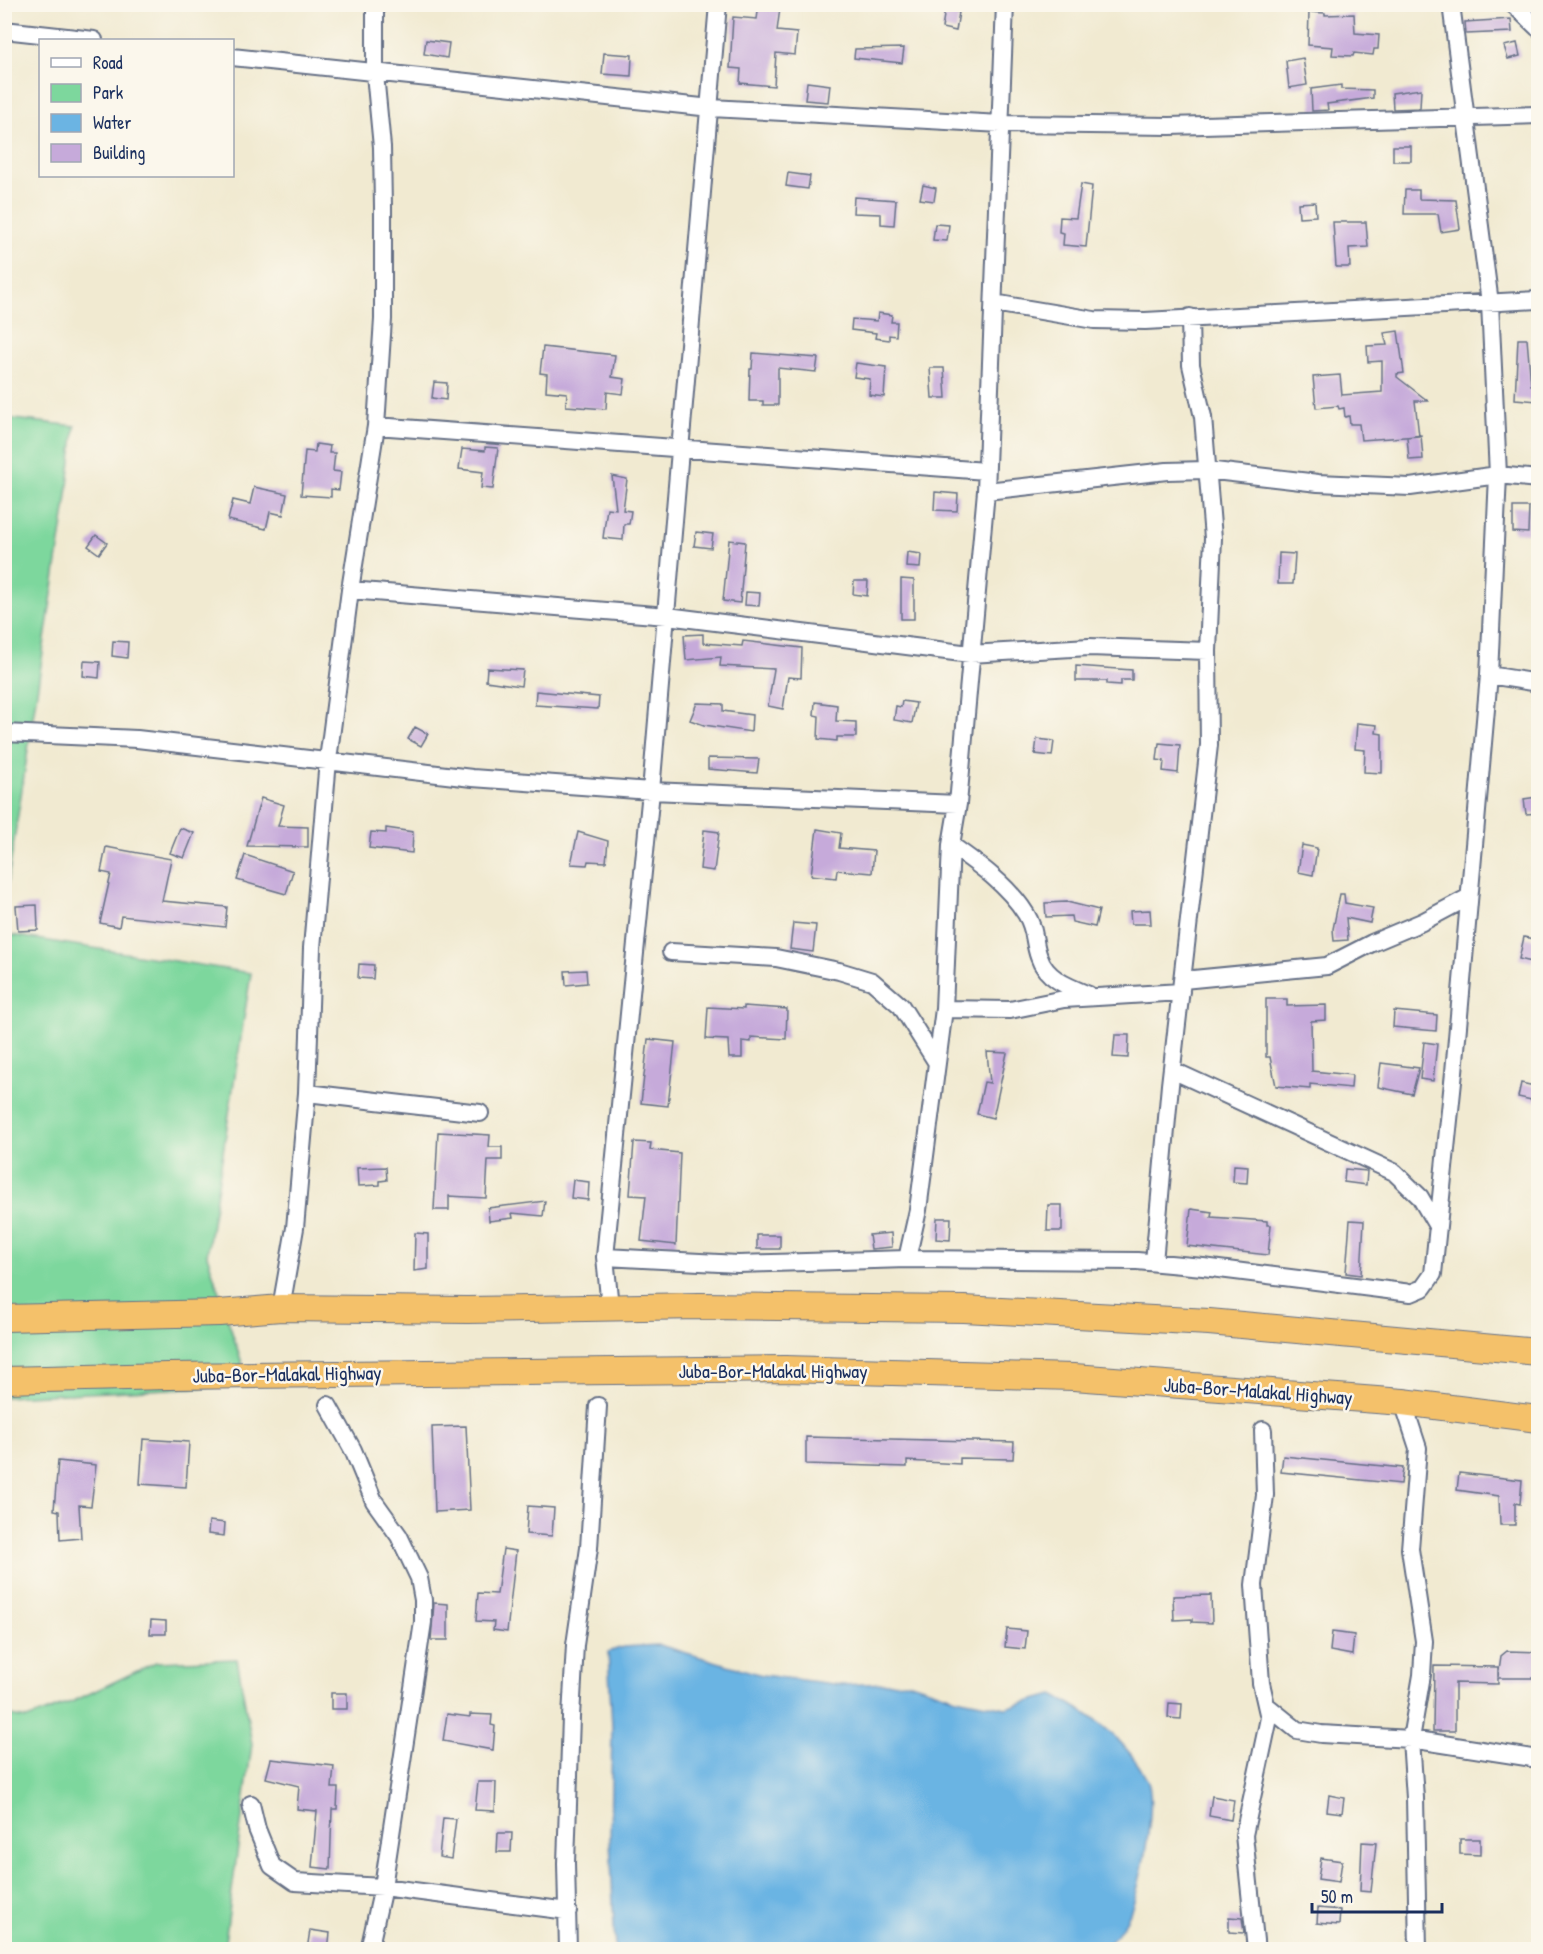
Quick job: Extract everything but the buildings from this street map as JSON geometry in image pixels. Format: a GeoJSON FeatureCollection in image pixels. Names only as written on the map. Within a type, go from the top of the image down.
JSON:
{"type":"FeatureCollection","features":[{"type":"Feature","properties":{"kind":"highway"},"geometry":{"type":"LineString","coordinates":[[4,1318],[219,1313],[281,1308],[964,1309],[1209,1322],[1539,1352]]}},
{"type":"Feature","properties":{"kind":"highway","name":"Juba-Bor-Malakal Highway"},"geometry":{"type":"LineString","coordinates":[[4,1380],[784,1369],[1074,1377],[1403,1402],[1539,1419]]}},
{"type":"Feature","properties":{"kind":"street"},"geometry":{"type":"LineString","coordinates":[[281,1308],[295,1228],[307,1093],[312,948],[328,760],[350,590],[376,426],[383,319],[383,207],[382,147],[375,74],[375,4]]}},
{"type":"Feature","properties":{"kind":"street"},"geometry":{"type":"LineString","coordinates":[[610,1307],[605,1257],[667,616],[718,4]]}},
{"type":"Feature","properties":{"kind":"street"},"geometry":{"type":"LineString","coordinates":[[907,1258],[918,1210],[944,1009],[951,844],[958,804],[986,491],[1005,4]]}},
{"type":"Feature","properties":{"kind":"street"},"geometry":{"type":"LineString","coordinates":[[605,1257],[738,1264],[907,1258],[1154,1262],[1411,1293],[1423,1288],[1432,1274],[1469,897],[1489,675],[1498,475],[1490,303],[1451,4]]}},
{"type":"Feature","properties":{"kind":"street"},"geometry":{"type":"LineString","coordinates":[[1513,4],[1539,28]]}},
{"type":"Feature","properties":{"kind":"street"},"geometry":{"type":"LineString","coordinates":[[4,30],[85,39]]}},
{"type":"Feature","properties":{"kind":"street"},"geometry":{"type":"LineString","coordinates":[[234,57],[711,108],[1001,124],[1170,126],[1466,119],[1539,115]]}},
{"type":"Feature","properties":{"kind":"street"},"geometry":{"type":"LineString","coordinates":[[994,303],[1094,320],[1145,321],[1539,300]]}},
{"type":"Feature","properties":{"kind":"street"},"geometry":{"type":"LineString","coordinates":[[1154,1262],[1172,1070],[1209,745],[1208,651],[1213,538],[1203,417],[1191,365],[1190,317]]}},
{"type":"Feature","properties":{"kind":"street"},"geometry":{"type":"LineString","coordinates":[[376,426],[986,471]]}},
{"type":"Feature","properties":{"kind":"street"},"geometry":{"type":"LineString","coordinates":[[986,491],[1167,471],[1206,470],[1318,483],[1410,487],[1498,475],[1539,479]]}},
{"type":"Feature","properties":{"kind":"street"},"geometry":{"type":"LineString","coordinates":[[350,590],[667,616],[970,654],[1089,647],[1208,651]]}},
{"type":"Feature","properties":{"kind":"street"},"geometry":{"type":"LineString","coordinates":[[1489,675],[1539,683]]}},
{"type":"Feature","properties":{"kind":"street"},"geometry":{"type":"LineString","coordinates":[[4,733],[137,739],[471,778],[651,791],[958,804]]}},
{"type":"Feature","properties":{"kind":"street"},"geometry":{"type":"LineString","coordinates":[[951,844],[998,881],[1025,911],[1035,929],[1039,957],[1047,971],[1063,984],[1098,999]]}},
{"type":"Feature","properties":{"kind":"street"},"geometry":{"type":"LineString","coordinates":[[944,1009],[1010,1010],[1064,999],[1098,999],[1327,966],[1372,943],[1422,922],[1469,897]]}},
{"type":"Feature","properties":{"kind":"street"},"geometry":{"type":"LineString","coordinates":[[671,952],[776,958],[839,971],[872,981],[901,1006],[937,1063]]}},
{"type":"Feature","properties":{"kind":"street"},"geometry":{"type":"LineString","coordinates":[[1172,1070],[1395,1173],[1420,1197],[1437,1226]]}},
{"type":"Feature","properties":{"kind":"street"},"geometry":{"type":"LineString","coordinates":[[307,1093],[480,1113]]}},
{"type":"Feature","properties":{"kind":"street"},"geometry":{"type":"LineString","coordinates":[[1403,1402],[1418,1448],[1410,1549],[1424,1641],[1422,1675],[1411,1739],[1418,1950]]}},
{"type":"Feature","properties":{"kind":"street"},"geometry":{"type":"LineString","coordinates":[[328,1405],[353,1450],[374,1501],[399,1536],[418,1578],[423,1600],[423,1622],[383,1887],[369,1950]]}},
{"type":"Feature","properties":{"kind":"street"},"geometry":{"type":"LineString","coordinates":[[568,1950],[566,1863],[572,1693],[575,1645],[589,1548],[598,1407]]}},
{"type":"Feature","properties":{"kind":"street"},"geometry":{"type":"LineString","coordinates":[[1256,1950],[1244,1835],[1268,1730],[1261,1683],[1254,1585],[1265,1496],[1263,1430]]}},
{"type":"Feature","properties":{"kind":"street"},"geometry":{"type":"LineString","coordinates":[[1266,1706],[1297,1730],[1321,1734],[1411,1739],[1539,1759]]}},
{"type":"Feature","properties":{"kind":"street"},"geometry":{"type":"LineString","coordinates":[[251,1804],[266,1856],[272,1866],[286,1879],[307,1884],[383,1887],[568,1911]]}},
{"type":"Feature","properties":{"kind":"green space"},"geometry":{"type":"Polygon","coordinates":[[[5,418],[75,426],[66,503],[5,899],[5,418]]]}},
{"type":"Feature","properties":{"kind":"green space"},"geometry":{"type":"Polygon","coordinates":[[[5,934],[251,973],[207,1255],[249,1385],[5,1397],[5,934]]]}},
{"type":"Feature","properties":{"kind":"green space"},"geometry":{"type":"Polygon","coordinates":[[[237,1659],[252,1744],[224,1949],[5,1949],[4,1715],[27,1719],[74,1701],[156,1662],[237,1659]]]}},
{"type":"Feature","properties":{"kind":"water"},"geometry":{"type":"Polygon","coordinates":[[[659,1645],[762,1675],[841,1685],[908,1682],[956,1698],[1006,1708],[1053,1695],[1068,1702],[1095,1720],[1119,1741],[1139,1766],[1150,1791],[1146,1850],[1137,1891],[1125,1923],[1105,1949],[615,1949],[610,1838],[612,1726],[608,1652],[623,1647],[659,1645]]]}}]}
